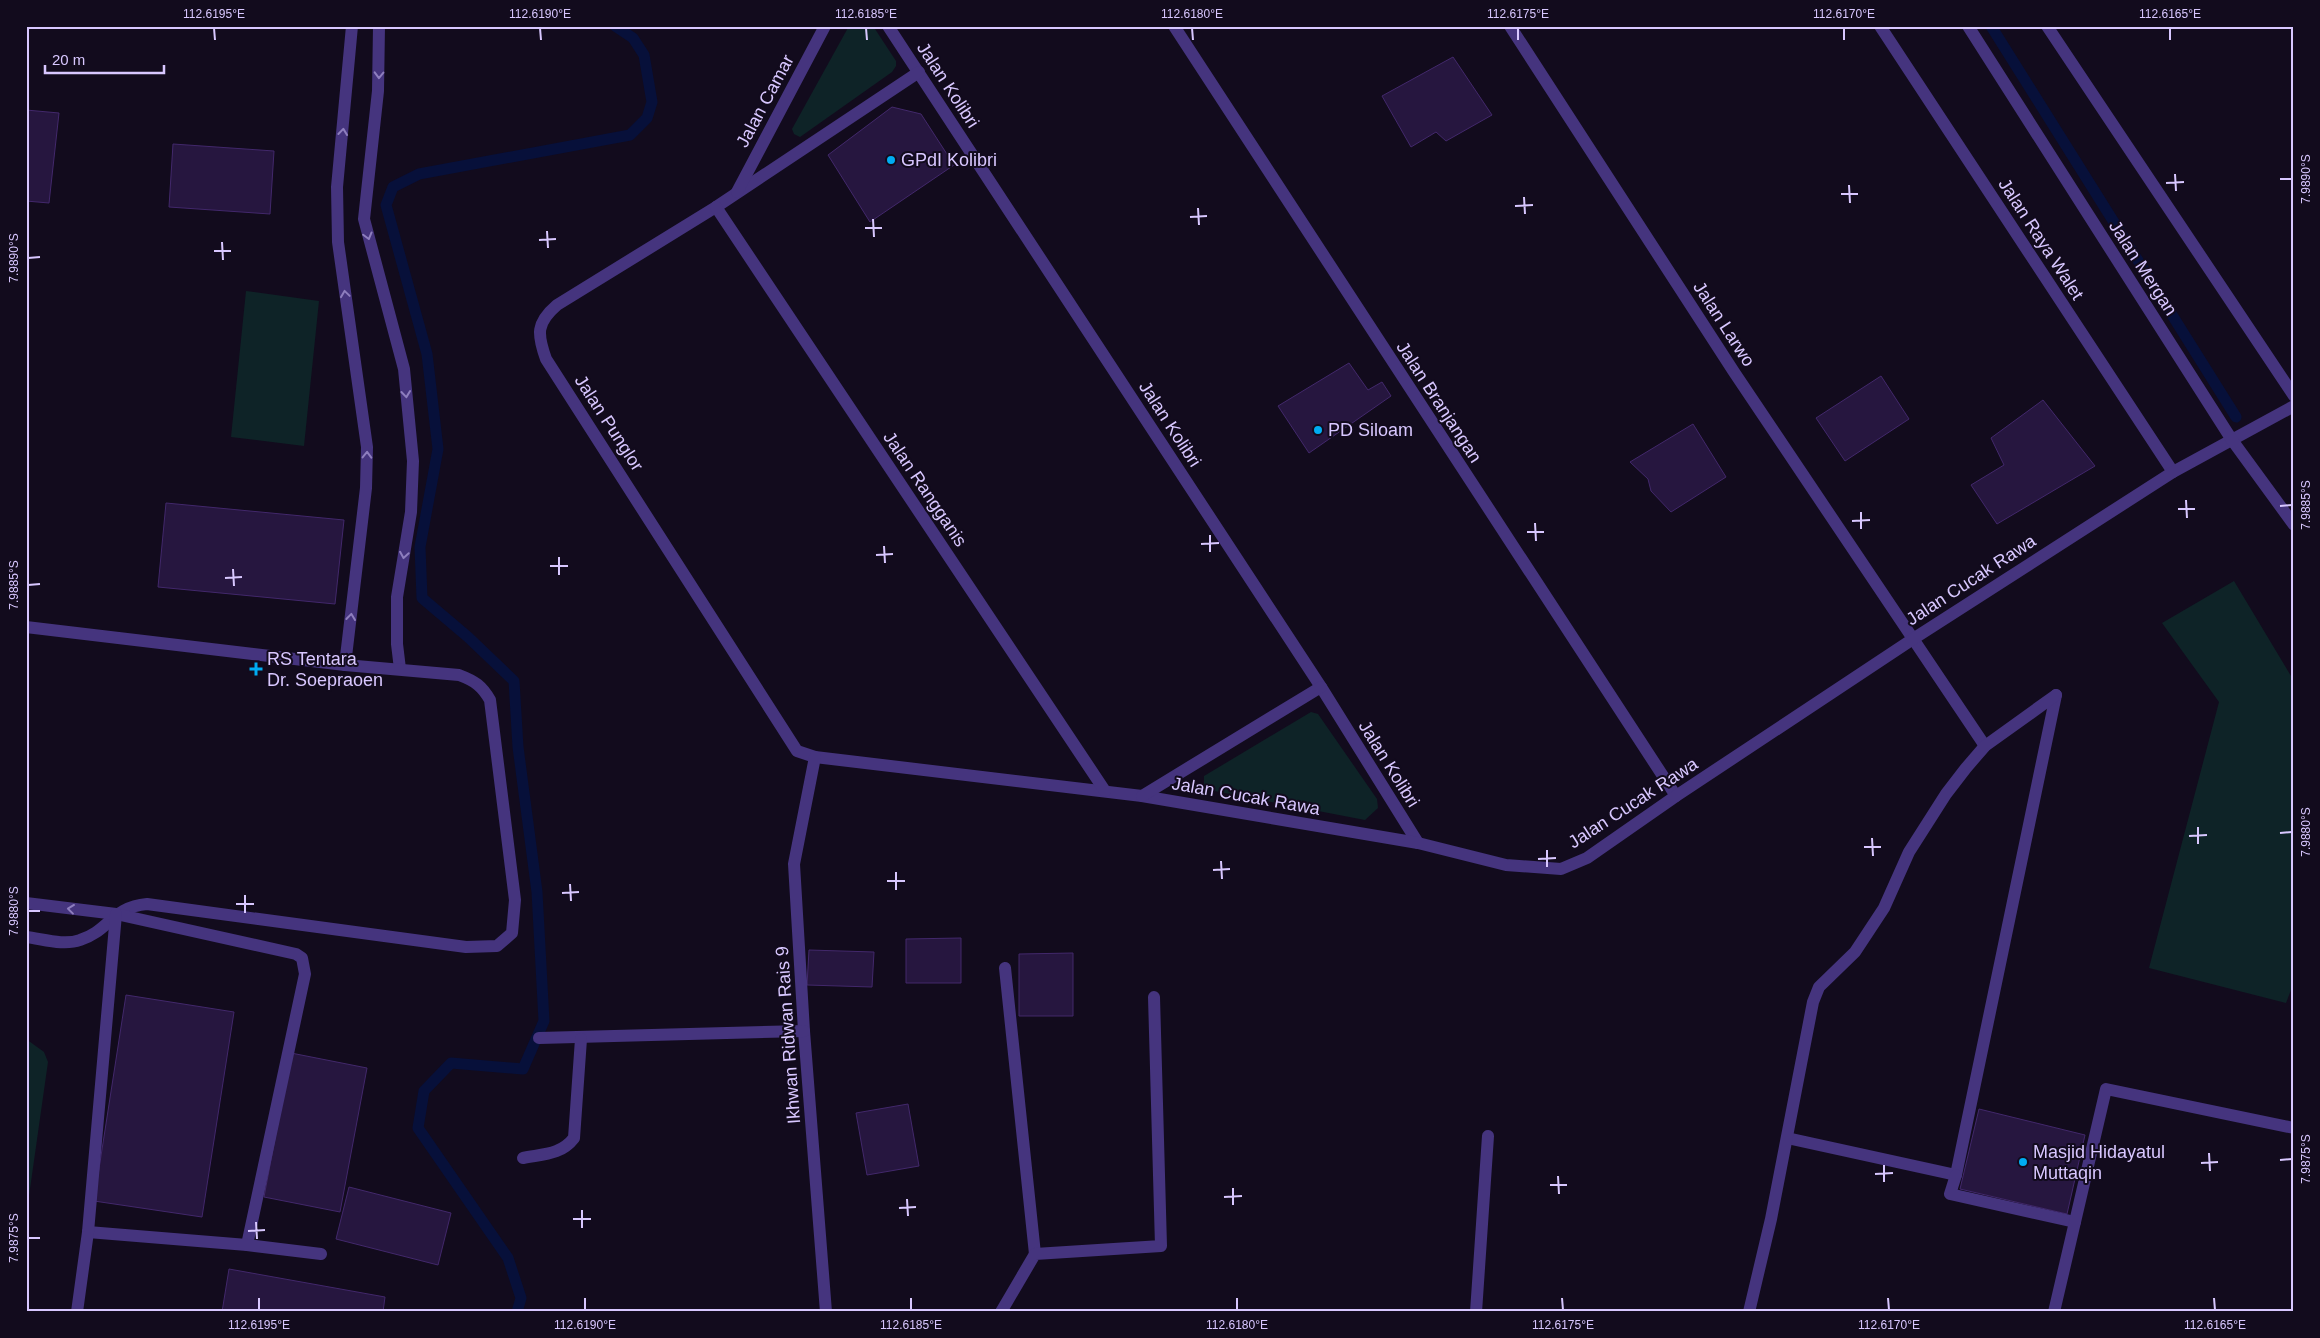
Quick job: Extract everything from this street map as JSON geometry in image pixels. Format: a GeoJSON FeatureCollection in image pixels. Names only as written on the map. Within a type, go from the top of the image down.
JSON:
{"type":"FeatureCollection","features":[{"type":"Feature","properties":{"kind":"street"},"geometry":{"type":"LineString","coordinates":[[345,665],[366,488],[367,447],[338,242],[337,187],[352,26]]}},
{"type":"Feature","properties":{"kind":"street"},"geometry":{"type":"LineString","coordinates":[[379,26],[378,91],[364,219],[404,369],[413,461],[411,512],[397,597],[397,644],[400,669]]}},
{"type":"Feature","properties":{"kind":"street","name":"Jalan Kolibri"},"geometry":{"type":"LineString","coordinates":[[888,26],[1321,687],[1418,843]]}},
{"type":"Feature","properties":{"kind":"street","name":"Jalan Branjangan"},"geometry":{"type":"LineString","coordinates":[[1174,26],[1676,796]]}},
{"type":"Feature","properties":{"kind":"street","name":"Jalan Larwo"},"geometry":{"type":"LineString","coordinates":[[1510,26],[1734,372],[1985,746]]}},
{"type":"Feature","properties":{"kind":"street","name":"Jalan Raya Walet"},"geometry":{"type":"LineString","coordinates":[[1880,26],[2173,472]]}},
{"type":"Feature","properties":{"kind":"street","name":"Jalan Mergan"},"geometry":{"type":"LineString","coordinates":[[1968,26],[2232,440],[2294,525]]}},
{"type":"Feature","properties":{"kind":"street"},"geometry":{"type":"LineString","coordinates":[[2047,26],[2294,396]]}},
{"type":"Feature","properties":{"kind":"street","name":"Jalan Camar"},"geometry":{"type":"LineString","coordinates":[[736,192],[824,27]]}},
{"type":"Feature","properties":{"kind":"street","name":"Jalan Punglor"},"geometry":{"type":"LineString","coordinates":[[776,716],[546,358],[540,343],[540,330],[544,315],[557,305],[716,207],[919,72]]}},
{"type":"Feature","properties":{"kind":"street","name":"Jalan Rangganis"},"geometry":{"type":"LineString","coordinates":[[716,207],[1105,792]]}},
{"type":"Feature","properties":{"kind":"street","name":"Jalan Cucak Rawa"},"geometry":{"type":"LineString","coordinates":[[776,716],[797,751],[815,757],[1142,796],[1418,843],[1506,865],[1561,869],[1587,858],[1676,796],[1913,639],[2173,472],[2294,406]]}},
{"type":"Feature","properties":{"kind":"street"},"geometry":{"type":"LineString","coordinates":[[26,627],[345,665],[459,675],[483,687],[490,700],[515,900],[512,933],[498,946],[466,946],[147,904],[126,908],[95,932],[80,940],[59,942],[26,937]]}},
{"type":"Feature","properties":{"kind":"street"},"geometry":{"type":"LineString","coordinates":[[1142,796],[1321,687]]}},
{"type":"Feature","properties":{"kind":"street"},"geometry":{"type":"LineString","coordinates":[[1749,1312],[1772,1219],[1813,1002],[1819,987],[1855,952],[1884,908],[1909,852],[1946,794],[1985,746],[2056,696],[1956,1175],[1950,1194],[2075,1222]]}},
{"type":"Feature","properties":{"kind":"street","name":"Ikhwan Ridwan Rais 9"},"geometry":{"type":"LineString","coordinates":[[815,757],[794,864],[804,1032],[826,1312]]}},
{"type":"Feature","properties":{"kind":"street"},"geometry":{"type":"LineString","coordinates":[[26,903],[116,914],[296,954],[302,958],[305,974],[247,1245]]}},
{"type":"Feature","properties":{"kind":"street"},"geometry":{"type":"LineString","coordinates":[[76,1312],[88,1232],[116,914]]}},
{"type":"Feature","properties":{"kind":"street"},"geometry":{"type":"LineString","coordinates":[[1001,1312],[1035,1254],[1005,968]]}},
{"type":"Feature","properties":{"kind":"street"},"geometry":{"type":"LineString","coordinates":[[1035,1254],[1161,1246],[1154,997]]}},
{"type":"Feature","properties":{"kind":"street"},"geometry":{"type":"LineString","coordinates":[[538,1038],[581,1039],[804,1032]]}},
{"type":"Feature","properties":{"kind":"street"},"geometry":{"type":"LineString","coordinates":[[523,1158],[559,1151],[567,1147],[574,1138],[581,1039]]}},
{"type":"Feature","properties":{"kind":"street"},"geometry":{"type":"LineString","coordinates":[[2054,1312],[2106,1089],[2294,1128]]}},
{"type":"Feature","properties":{"kind":"street"},"geometry":{"type":"LineString","coordinates":[[1476,1312],[1488,1136]]}},
{"type":"Feature","properties":{"kind":"street"},"geometry":{"type":"LineString","coordinates":[[1787,1138],[1956,1175]]}},
{"type":"Feature","properties":{"kind":"street"},"geometry":{"type":"LineString","coordinates":[[88,1232],[247,1245],[320,1254]]}},
{"type":"Feature","properties":{"kind":"green space"},"geometry":{"type":"Polygon","coordinates":[[[849,26],[873,26],[896,61],[896,66],[892,72],[800,137],[794,134],[792,129],[849,26]]]}},
{"type":"Feature","properties":{"kind":"green space"},"geometry":{"type":"Polygon","coordinates":[[[246,291],[319,301],[304,446],[231,437],[246,291]]]}},
{"type":"Feature","properties":{"kind":"green space"},"geometry":{"type":"Polygon","coordinates":[[[2234,581],[2294,681],[2294,982],[2286,1003],[2149,968],[2219,702],[2162,623],[2234,581]]]}},
{"type":"Feature","properties":{"kind":"green space"},"geometry":{"type":"Polygon","coordinates":[[[1311,712],[1318,714],[1377,799],[1378,808],[1365,820],[1204,789],[1204,776],[1311,712]]]}},
{"type":"Feature","properties":{"kind":"green space"},"geometry":{"type":"Polygon","coordinates":[[[26,1039],[44,1052],[48,1062],[26,1217],[26,1039]]]}},
{"type":"Feature","properties":{"kind":"building"},"geometry":{"type":"Polygon","coordinates":[[[26,26],[29,26],[27,48],[26,48],[26,26]]]}},
{"type":"Feature","properties":{"kind":"building"},"geometry":{"type":"Polygon","coordinates":[[[1453,57],[1492,115],[1446,141],[1436,132],[1411,147],[1382,96],[1453,57]]]}},
{"type":"Feature","properties":{"kind":"building","name":"GPdI Kolibri"},"geometry":{"type":"Polygon","coordinates":[[[892,107],[921,114],[954,165],[870,222],[828,155],[892,107]]]}},
{"type":"Feature","properties":{"kind":"building"},"geometry":{"type":"Polygon","coordinates":[[[26,110],[59,113],[49,203],[26,201],[26,110]]]}},
{"type":"Feature","properties":{"kind":"building"},"geometry":{"type":"Polygon","coordinates":[[[173,144],[274,151],[270,214],[169,207],[173,144]]]}},
{"type":"Feature","properties":{"kind":"building","name":"PD Siloam"},"geometry":{"type":"Polygon","coordinates":[[[1349,363],[1368,390],[1382,382],[1391,396],[1309,453],[1278,406],[1349,363]]]}},
{"type":"Feature","properties":{"kind":"building"},"geometry":{"type":"Polygon","coordinates":[[[1881,376],[1909,419],[1845,461],[1816,418],[1881,376]]]}},
{"type":"Feature","properties":{"kind":"building"},"geometry":{"type":"Polygon","coordinates":[[[2043,400],[2095,466],[1997,524],[1971,485],[2004,465],[1991,438],[2043,400]]]}},
{"type":"Feature","properties":{"kind":"building"},"geometry":{"type":"Polygon","coordinates":[[[1693,424],[1726,477],[1671,512],[1651,491],[1648,479],[1630,462],[1693,424]]]}},
{"type":"Feature","properties":{"kind":"building"},"geometry":{"type":"Polygon","coordinates":[[[166,503],[344,520],[335,604],[158,587],[166,503]]]}},
{"type":"Feature","properties":{"kind":"building"},"geometry":{"type":"Polygon","coordinates":[[[961,938],[961,983],[906,983],[906,939],[961,938]]]}},
{"type":"Feature","properties":{"kind":"building"},"geometry":{"type":"Polygon","coordinates":[[[809,950],[874,952],[872,987],[807,985],[809,950]]]}},
{"type":"Feature","properties":{"kind":"building"},"geometry":{"type":"Polygon","coordinates":[[[1073,953],[1073,1016],[1019,1016],[1019,954],[1073,953]]]}},
{"type":"Feature","properties":{"kind":"building"},"geometry":{"type":"Polygon","coordinates":[[[126,995],[234,1012],[202,1217],[94,1201],[126,995]]]}},
{"type":"Feature","properties":{"kind":"building"},"geometry":{"type":"Polygon","coordinates":[[[291,1053],[367,1068],[340,1212],[264,1197],[291,1053]]]}},
{"type":"Feature","properties":{"kind":"building"},"geometry":{"type":"Polygon","coordinates":[[[908,1104],[919,1166],[867,1175],[856,1113],[908,1104]]]}},
{"type":"Feature","properties":{"kind":"building","name":"Masjid Hidayatul Muttaqin"},"geometry":{"type":"Polygon","coordinates":[[[1979,1109],[2085,1135],[2067,1214],[1960,1189],[1979,1109]]]}},
{"type":"Feature","properties":{"kind":"building"},"geometry":{"type":"Polygon","coordinates":[[[349,1187],[451,1213],[438,1265],[336,1239],[349,1187]]]}},
{"type":"Feature","properties":{"kind":"building"},"geometry":{"type":"Polygon","coordinates":[[[229,1269],[385,1297],[383,1312],[222,1312],[229,1269]]]}},
{"type":"Feature","properties":{"kind":"waterway"},"geometry":{"type":"LineString","coordinates":[[517,1312],[521,1298],[508,1258],[418,1128],[424,1091],[451,1063],[523,1069],[544,1021],[537,892],[518,747],[514,681],[468,637],[422,598],[420,547],[438,449],[427,354],[386,205],[393,187],[419,174],[630,135],[647,118],[652,102],[644,55],[633,38],[615,26]]}},
{"type":"Feature","properties":{"kind":"waterway"},"geometry":{"type":"LineString","coordinates":[[1991,26],[2236,417]]}},
{"type":"Feature","properties":{"kind":"place","name":"GPdI Kolibri"},"geometry":{"type":"Point","coordinates":[891,160]}},
{"type":"Feature","properties":{"kind":"place","name":"PD Siloam"},"geometry":{"type":"Point","coordinates":[1318,430]}},
{"type":"Feature","properties":{"kind":"place","name":"RS Tentara Dr. Soepraoen"},"geometry":{"type":"Point","coordinates":[256,669]}},
{"type":"Feature","properties":{"kind":"place","name":"Masjid Hidayatul Muttaqin"},"geometry":{"type":"Point","coordinates":[2023,1162]}}]}
